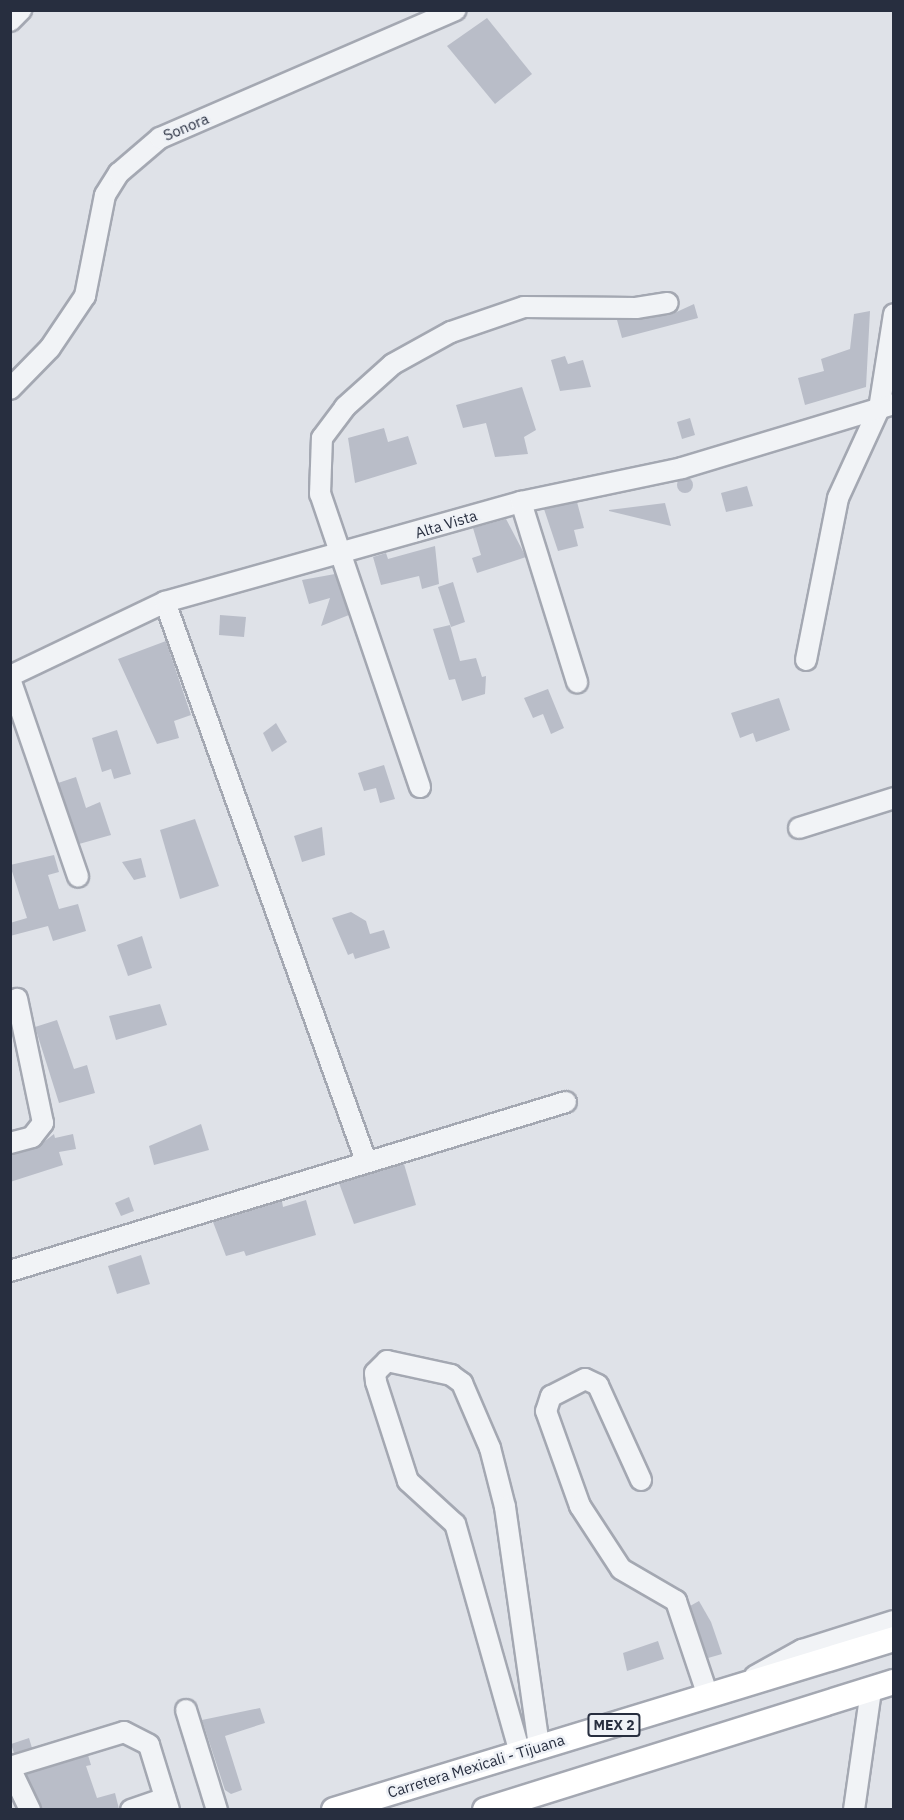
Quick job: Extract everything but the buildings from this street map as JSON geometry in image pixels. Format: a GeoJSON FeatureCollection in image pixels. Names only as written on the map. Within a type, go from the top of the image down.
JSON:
{"type":"FeatureCollection","features":[{"type":"Feature","properties":{"kind":"main road","name":"Carretera Mexicali - Tijuana"},"geometry":{"type":"LineString","coordinates":[[334,1809],[894,1639]]}},
{"type":"Feature","properties":{"kind":"main road"},"geometry":{"type":"LineString","coordinates":[[485,1809],[894,1682]]}},
{"type":"Feature","properties":{"kind":"street"},"geometry":{"type":"LineString","coordinates":[[10,21],[21,10]]}},
{"type":"Feature","properties":{"kind":"street","name":"Sonora"},"geometry":{"type":"LineString","coordinates":[[10,389],[50,348],[85,296],[105,195],[119,173],[160,138],[456,10]]}},
{"type":"Feature","properties":{"kind":"street"},"geometry":{"type":"LineString","coordinates":[[420,787],[343,555],[320,494],[322,438],[345,407],[393,364],[452,332],[524,307],[636,308],[668,303]]}},
{"type":"Feature","properties":{"kind":"street"},"geometry":{"type":"LineString","coordinates":[[806,660],[838,498],[886,407],[894,314]]}},
{"type":"Feature","properties":{"kind":"street","name":"Alta Vista"},"geometry":{"type":"LineString","coordinates":[[10,677],[165,602],[343,555],[521,502],[682,468],[886,407]]}},
{"type":"Feature","properties":{"kind":"street"},"geometry":{"type":"LineString","coordinates":[[521,502],[577,682]]}},
{"type":"Feature","properties":{"kind":"street"},"geometry":{"type":"LineString","coordinates":[[165,602],[366,1161]]}},
{"type":"Feature","properties":{"kind":"street"},"geometry":{"type":"LineString","coordinates":[[10,677],[78,877]]}},
{"type":"Feature","properties":{"kind":"street"},"geometry":{"type":"LineString","coordinates":[[799,828],[894,798]]}},
{"type":"Feature","properties":{"kind":"street"},"geometry":{"type":"LineString","coordinates":[[10,1143],[32,1137],[43,1123],[18,999]]}},
{"type":"Feature","properties":{"kind":"street"},"geometry":{"type":"LineString","coordinates":[[10,1271],[566,1102]]}},
{"type":"Feature","properties":{"kind":"street"},"geometry":{"type":"LineString","coordinates":[[387,1361],[451,1375],[462,1383],[490,1448],[505,1506],[529,1750],[455,1524],[414,1488],[405,1470],[376,1382],[375,1373],[387,1361]]}},
{"type":"Feature","properties":{"kind":"street"},"geometry":{"type":"LineString","coordinates":[[641,1480],[598,1385],[585,1379],[551,1396],[546,1410],[580,1506],[621,1569],[676,1601],[708,1696]]}},
{"type":"Feature","properties":{"kind":"street"},"geometry":{"type":"LineString","coordinates":[[741,1686],[784,1657],[894,1621]]}},
{"type":"Feature","properties":{"kind":"street"},"geometry":{"type":"LineString","coordinates":[[854,1809],[871,1689]]}},
{"type":"Feature","properties":{"kind":"street"},"geometry":{"type":"LineString","coordinates":[[186,1710],[217,1809]]}},
{"type":"Feature","properties":{"kind":"street"},"geometry":{"type":"LineString","coordinates":[[30,1809],[12,1767],[124,1732],[149,1745],[167,1804],[131,1809]]}}]}
